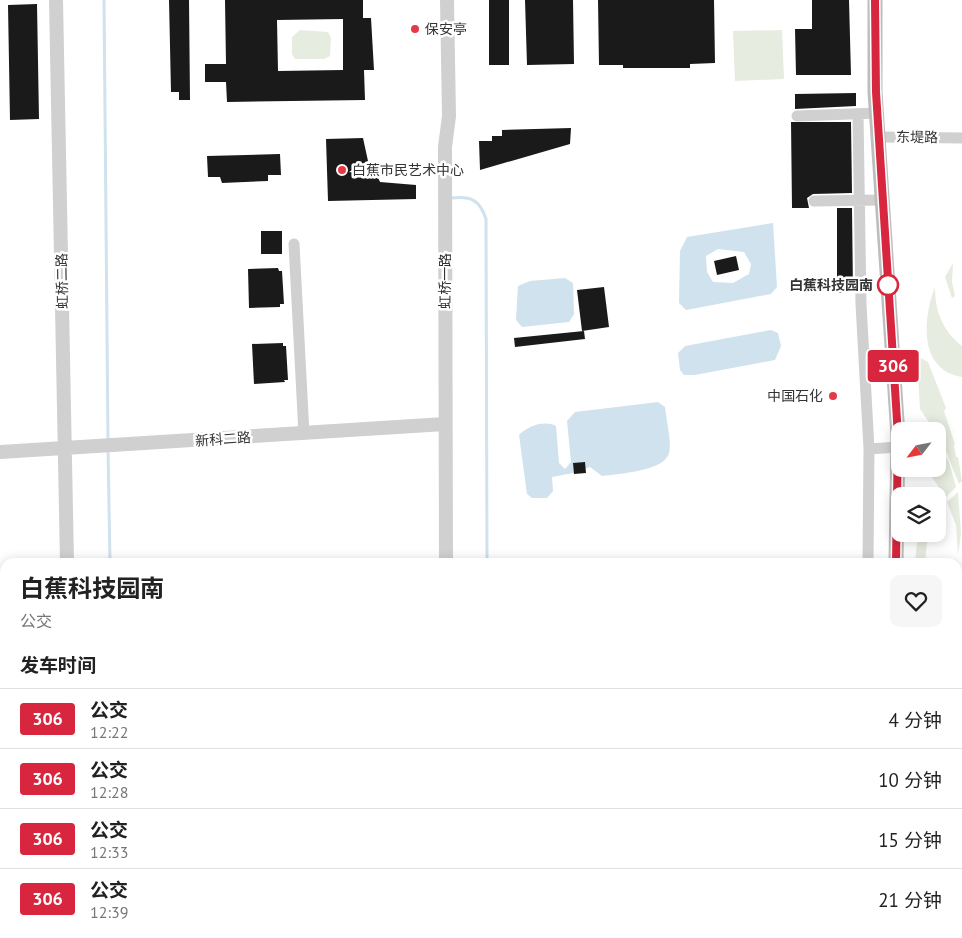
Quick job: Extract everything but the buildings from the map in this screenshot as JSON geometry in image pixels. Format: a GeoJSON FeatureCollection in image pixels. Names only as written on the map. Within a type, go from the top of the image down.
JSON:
{"type":"FeatureCollection","features":[{"type":"Feature","properties":{"kind":"main road"},"geometry":{"type":"LineString","coordinates":[[874,0],[878,137]]}},
{"type":"Feature","properties":{"kind":"main road","name":"东堤路"},"geometry":{"type":"LineString","coordinates":[[878,137],[896,422]]}},
{"type":"Feature","properties":{"kind":"main road","name":"东堤路"},"geometry":{"type":"LineString","coordinates":[[896,558],[897,478]]}},
{"type":"Feature","properties":{"kind":"street","name":"虹桥二路"},"geometry":{"type":"LineString","coordinates":[[56,0],[67,558]]}},
{"type":"Feature","properties":{"kind":"street","name":"虹桥一路"},"geometry":{"type":"LineString","coordinates":[[446,558],[445,147],[449,116],[447,0]]}},
{"type":"Feature","properties":{"kind":"street"},"geometry":{"type":"LineString","coordinates":[[797,116],[877,113]]}},
{"type":"Feature","properties":{"kind":"street"},"geometry":{"type":"LineString","coordinates":[[858,114],[861,304],[870,448],[868,558]]}},
{"type":"Feature","properties":{"kind":"street","name":"东堤路"},"geometry":{"type":"LineString","coordinates":[[878,137],[962,138]]}},
{"type":"Feature","properties":{"kind":"street"},"geometry":{"type":"LineString","coordinates":[[814,202],[882,200]]}},
{"type":"Feature","properties":{"kind":"street"},"geometry":{"type":"LineString","coordinates":[[294,244],[304,434]]}},
{"type":"Feature","properties":{"kind":"street","name":"新科二路"},"geometry":{"type":"LineString","coordinates":[[0,452],[445,424]]}},
{"type":"Feature","properties":{"kind":"street"},"geometry":{"type":"LineString","coordinates":[[870,448],[891,447]]}},
{"type":"Feature","properties":{"kind":"shaded area"},"geometry":{"type":"Polygon","coordinates":[[[300,30],[328,32],[331,38],[330,56],[324,59],[295,59],[292,54],[292,37],[300,30]]]}},
{"type":"Feature","properties":{"kind":"shaded area"},"geometry":{"type":"Polygon","coordinates":[[[782,30],[784,79],[735,81],[733,31],[782,30]]]}},
{"type":"Feature","properties":{"kind":"shaded area"},"geometry":{"type":"Polygon","coordinates":[[[953,263],[952,282],[955,296],[952,298],[945,277],[953,263]]]}},
{"type":"Feature","properties":{"kind":"shaded area"},"geometry":{"type":"Polygon","coordinates":[[[935,287],[936,304],[941,320],[949,333],[962,346],[962,377],[948,372],[938,364],[931,354],[927,327],[928,313],[935,287]]]}},
{"type":"Feature","properties":{"kind":"shaded area"},"geometry":{"type":"Polygon","coordinates":[[[917,356],[928,362],[946,408],[944,411],[955,444],[956,457],[958,457],[962,481],[959,484],[946,451],[946,422],[929,422],[920,409],[917,356]]]}},
{"type":"Feature","properties":{"kind":"shaded area"},"geometry":{"type":"Polygon","coordinates":[[[946,457],[956,487],[946,497],[946,487],[939,487],[932,478],[946,478],[946,457]]]}},
{"type":"Feature","properties":{"kind":"shaded area"},"geometry":{"type":"Polygon","coordinates":[[[958,492],[961,534],[958,555],[956,525],[947,502],[958,492]]]}},
{"type":"Feature","properties":{"kind":"shaded area"},"geometry":{"type":"Polygon","coordinates":[[[917,542],[927,542],[925,558],[915,558],[917,542]]]}},
{"type":"Feature","properties":{"kind":"water"},"geometry":{"type":"Polygon","coordinates":[[[773,223],[777,287],[771,294],[686,310],[679,303],[680,251],[687,237],[773,223]],[[718,249],[706,256],[707,272],[713,282],[733,283],[749,274],[751,264],[744,252],[718,249]]]}},
{"type":"Feature","properties":{"kind":"water"},"geometry":{"type":"Polygon","coordinates":[[[565,278],[573,283],[574,314],[569,322],[522,327],[516,320],[518,286],[530,281],[565,278]]]}},
{"type":"Feature","properties":{"kind":"water"},"geometry":{"type":"Polygon","coordinates":[[[771,330],[778,333],[781,346],[775,360],[695,375],[684,375],[680,370],[678,353],[685,346],[771,330]]]}},
{"type":"Feature","properties":{"kind":"water"},"geometry":{"type":"Polygon","coordinates":[[[658,402],[665,407],[670,443],[666,459],[659,464],[640,471],[602,476],[590,467],[552,477],[553,491],[547,498],[532,498],[527,494],[519,435],[523,432],[541,424],[556,426],[559,463],[565,469],[571,462],[567,421],[575,412],[658,402]]]}},
{"type":"Feature","properties":{"kind":"waterway"},"geometry":{"type":"LineString","coordinates":[[104,0],[108,442]]}},
{"type":"Feature","properties":{"kind":"waterway"},"geometry":{"type":"LineString","coordinates":[[452,198],[470,199],[478,203],[486,219],[487,558]]}},
{"type":"Feature","properties":{"kind":"waterway"},"geometry":{"type":"LineString","coordinates":[[108,448],[110,558]]}},
{"type":"Feature","properties":{"kind":"bus line","name":"306"},"geometry":{"type":"LineString","coordinates":[[875,0],[876,92],[898,436],[896,558]]}},
{"type":"Feature","properties":{"kind":"place","name":"保安亭"},"geometry":{"type":"Point","coordinates":[415,29]}},
{"type":"Feature","properties":{"kind":"place","name":"白蕉市民艺术中心"},"geometry":{"type":"Point","coordinates":[342,170]}},
{"type":"Feature","properties":{"kind":"place","name":"白蕉科技园南"},"geometry":{"type":"Point","coordinates":[888,285]}},
{"type":"Feature","properties":{"kind":"place","name":"中国石化"},"geometry":{"type":"Point","coordinates":[833,396]}}]}
